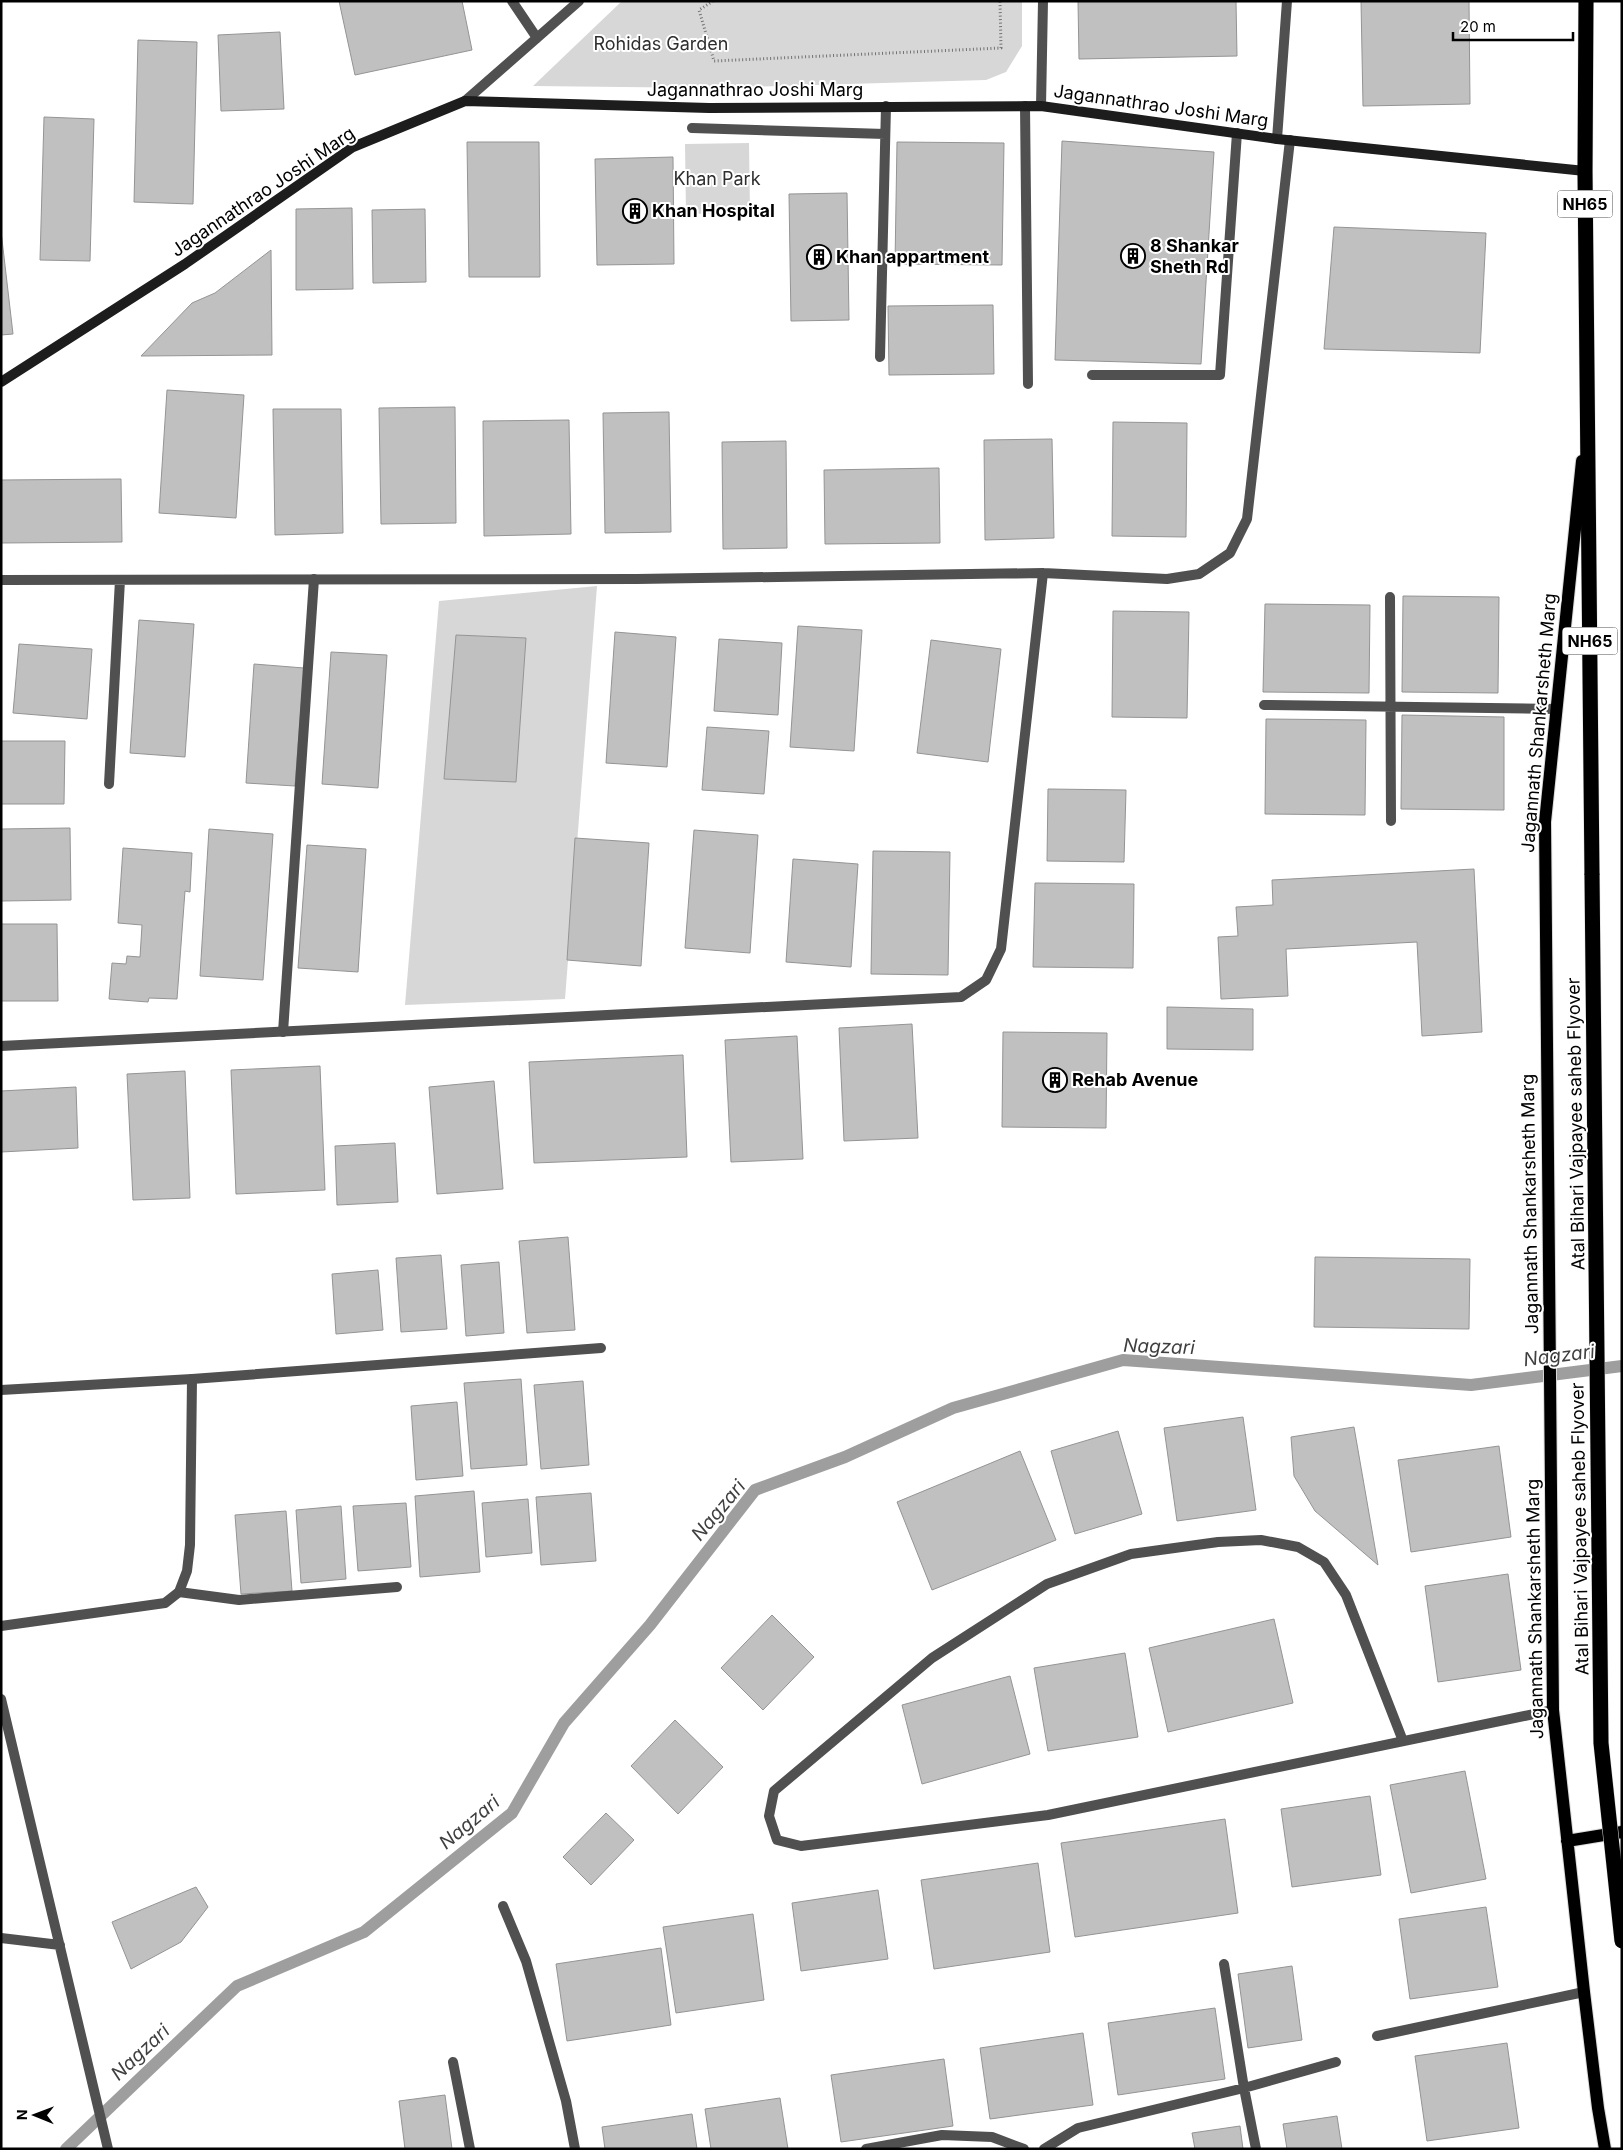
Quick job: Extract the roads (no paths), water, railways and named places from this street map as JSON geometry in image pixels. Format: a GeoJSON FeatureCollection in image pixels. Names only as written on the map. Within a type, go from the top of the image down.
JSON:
{"type":"FeatureCollection","features":[{"type":"Feature","properties":{"kind":"highway","name":"Jagannath Shankarsheth Marg"},"geometry":{"type":"LineString","coordinates":[[1586,1],[1585,171],[1592,875]]}},
{"type":"Feature","properties":{"kind":"highway","name":"Atal Bihari Vajpayee saheb Flyover"},"geometry":{"type":"LineString","coordinates":[[1592,875],[1601,1743],[1622,1941]]}},
{"type":"Feature","properties":{"kind":"main road","name":"Jagannath Shankarsheth Marg"},"geometry":{"type":"LineString","coordinates":[[1588,408],[1545,822],[1553,1710],[1598,2108],[1606,2149]]}},
{"type":"Feature","properties":{"kind":"main road"},"geometry":{"type":"LineString","coordinates":[[1567,1841],[1622,1832]]}},
{"type":"Feature","properties":{"kind":"street"},"geometry":{"type":"LineString","coordinates":[[512,1],[537,38]]}},
{"type":"Feature","properties":{"kind":"street"},"geometry":{"type":"LineString","coordinates":[[465,101],[579,1]]}},
{"type":"Feature","properties":{"kind":"street"},"geometry":{"type":"LineString","coordinates":[[1041,106],[1043,1]]}},
{"type":"Feature","properties":{"kind":"street"},"geometry":{"type":"LineString","coordinates":[[1277,139],[1288,1]]}},
{"type":"Feature","properties":{"kind":"street","name":"Jagannathrao Joshi Marg"},"geometry":{"type":"LineString","coordinates":[[1,382],[185,264],[353,147],[465,101],[709,108],[1041,106],[1277,139],[1585,171]]}},
{"type":"Feature","properties":{"kind":"street"},"geometry":{"type":"LineString","coordinates":[[880,357],[886,106]]}},
{"type":"Feature","properties":{"kind":"street"},"geometry":{"type":"LineString","coordinates":[[1025,106],[1028,384]]}},
{"type":"Feature","properties":{"kind":"street"},"geometry":{"type":"LineString","coordinates":[[692,128],[885,134]]}},
{"type":"Feature","properties":{"kind":"street"},"geometry":{"type":"LineString","coordinates":[[1092,375],[1220,375],[1237,133]]}},
{"type":"Feature","properties":{"kind":"street"},"geometry":{"type":"LineString","coordinates":[[1,580],[637,579],[1044,573],[1167,579],[1199,574],[1230,553],[1247,519],[1290,140]]}},
{"type":"Feature","properties":{"kind":"street"},"geometry":{"type":"LineString","coordinates":[[1,1046],[961,996],[986,980],[1001,949],[1044,573]]}},
{"type":"Feature","properties":{"kind":"street"},"geometry":{"type":"LineString","coordinates":[[282,1032],[297,841],[314,579]]}},
{"type":"Feature","properties":{"kind":"street"},"geometry":{"type":"LineString","coordinates":[[110,784],[120,580]]}},
{"type":"Feature","properties":{"kind":"street"},"geometry":{"type":"LineString","coordinates":[[1390,598],[1391,822]]}},
{"type":"Feature","properties":{"kind":"street"},"geometry":{"type":"LineString","coordinates":[[1264,705],[1557,709]]}},
{"type":"Feature","properties":{"kind":"street"},"geometry":{"type":"LineString","coordinates":[[1,1390],[192,1379],[601,1348]]}},
{"type":"Feature","properties":{"kind":"street"},"geometry":{"type":"LineString","coordinates":[[1,1626],[164,1603],[179,1592],[187,1571],[190,1545],[192,1379]]}},
{"type":"Feature","properties":{"kind":"street"},"geometry":{"type":"LineString","coordinates":[[1403,1741],[1346,1595],[1324,1562],[1298,1547],[1261,1540],[1218,1542],[1131,1554],[1047,1584],[924,1665],[774,1790],[769,1816],[777,1840],[801,1846],[1048,1815],[1553,1710]]}},
{"type":"Feature","properties":{"kind":"street"},"geometry":{"type":"LineString","coordinates":[[179,1592],[239,1600],[397,1587]]}},
{"type":"Feature","properties":{"kind":"street"},"geometry":{"type":"LineString","coordinates":[[1,1699],[108,2149]]}},
{"type":"Feature","properties":{"kind":"street"},"geometry":{"type":"LineString","coordinates":[[503,1906],[526,1960],[566,2101],[575,2149]]}},
{"type":"Feature","properties":{"kind":"street"},"geometry":{"type":"LineString","coordinates":[[1,1938],[60,1945]]}},
{"type":"Feature","properties":{"kind":"street"},"geometry":{"type":"LineString","coordinates":[[1224,1964],[1256,2149]]}},
{"type":"Feature","properties":{"kind":"street"},"geometry":{"type":"LineString","coordinates":[[1377,2036],[1584,1992]]}},
{"type":"Feature","properties":{"kind":"street"},"geometry":{"type":"LineString","coordinates":[[453,2062],[470,2149]]}},
{"type":"Feature","properties":{"kind":"street"},"geometry":{"type":"LineString","coordinates":[[1044,2149],[1078,2128],[1244,2088],[1336,2062]]}},
{"type":"Feature","properties":{"kind":"street"},"geometry":{"type":"LineString","coordinates":[[866,2149],[942,2135],[992,2137],[1024,2149]]}},
{"type":"Feature","properties":{"kind":"waterway","name":"Nagzari"},"geometry":{"type":"LineString","coordinates":[[66,2149],[237,1986],[364,1932],[512,1813],[564,1723],[650,1625],[755,1490],[845,1457],[953,1408],[1123,1360],[1471,1385],[1622,1366]]}},
{"type":"Feature","properties":{"kind":"place","name":"Khan Hospital"},"geometry":{"type":"Point","coordinates":[635,211]}},
{"type":"Feature","properties":{"kind":"place","name":"8 Shankar Sheth Rd"},"geometry":{"type":"Point","coordinates":[1133,256]}},
{"type":"Feature","properties":{"kind":"place","name":"Khan appartment"},"geometry":{"type":"Point","coordinates":[819,257]}},
{"type":"Feature","properties":{"kind":"place","name":"Rehab Avenue"},"geometry":{"type":"Point","coordinates":[1055,1080]}},
{"type":"Feature","properties":{"kind":"park label","name":"Rohidas Garden"},"geometry":{"type":"Point","coordinates":[661,44]}},
{"type":"Feature","properties":{"kind":"park label","name":"Khan Park"},"geometry":{"type":"Point","coordinates":[717,179]}}]}
